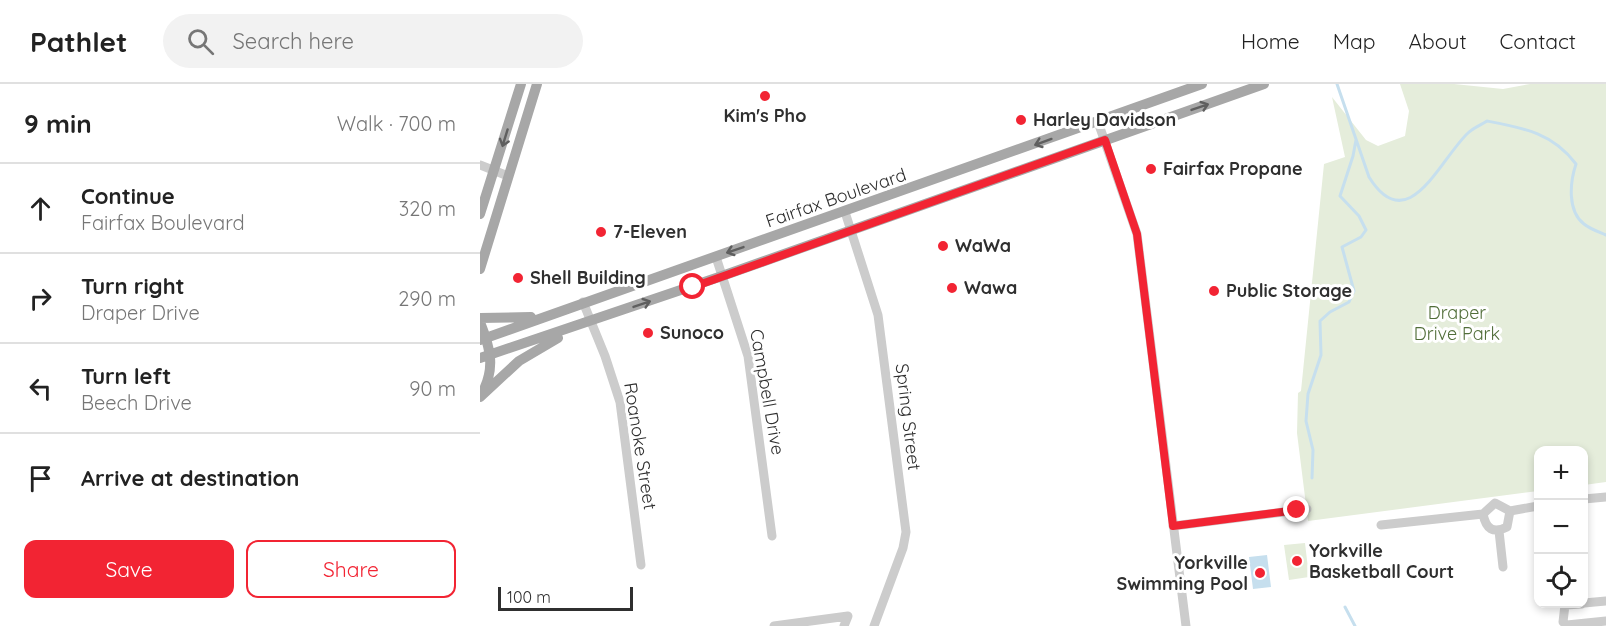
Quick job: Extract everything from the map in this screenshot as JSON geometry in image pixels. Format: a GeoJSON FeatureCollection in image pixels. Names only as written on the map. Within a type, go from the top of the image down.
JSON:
{"type":"FeatureCollection","features":[{"type":"Feature","properties":{"kind":"main road"},"geometry":{"type":"LineString","coordinates":[[480,214],[521,84]]}},
{"type":"Feature","properties":{"kind":"main road"},"geometry":{"type":"LineString","coordinates":[[480,269],[537,84]]}},
{"type":"Feature","properties":{"kind":"main road","name":"Fairfax Boulevard"},"geometry":{"type":"LineString","coordinates":[[483,339],[1202,84]]}},
{"type":"Feature","properties":{"kind":"main road","name":"Fairfax Boulevard"},"geometry":{"type":"LineString","coordinates":[[480,357],[591,322],[1264,84]]}},
{"type":"Feature","properties":{"kind":"main road"},"geometry":{"type":"LineString","coordinates":[[480,396],[491,370],[491,353],[483,339],[480,320],[519,319],[552,314]]}},
{"type":"Feature","properties":{"kind":"main road"},"geometry":{"type":"LineString","coordinates":[[480,396],[519,361],[591,322]]}},
{"type":"Feature","properties":{"kind":"street"},"geometry":{"type":"LineString","coordinates":[[1098,122],[1137,234],[1186,626]]}},
{"type":"Feature","properties":{"kind":"street"},"geometry":{"type":"LineString","coordinates":[[480,165],[508,176]]}},
{"type":"Feature","properties":{"kind":"street","name":"Spring Street"},"geometry":{"type":"LineString","coordinates":[[845,212],[878,315],[906,532],[903,548],[874,626]]}},
{"type":"Feature","properties":{"kind":"street","name":"Campbell Drive"},"geometry":{"type":"LineString","coordinates":[[716,257],[748,356],[772,536]]}},
{"type":"Feature","properties":{"kind":"street","name":"Roanoke Street"},"geometry":{"type":"LineString","coordinates":[[583,302],[620,402],[641,565]]}},
{"type":"Feature","properties":{"kind":"street"},"geometry":{"type":"LineString","coordinates":[[1588,499],[1606,497]]}},
{"type":"Feature","properties":{"kind":"street"},"geometry":{"type":"LineString","coordinates":[[1510,511],[1507,527],[1499,531],[1491,530],[1485,524],[1483,514],[1487,507],[1496,503],[1510,511],[1534,507]]}},
{"type":"Feature","properties":{"kind":"street"},"geometry":{"type":"LineString","coordinates":[[1173,526],[1307,509]]}},
{"type":"Feature","properties":{"kind":"street"},"geometry":{"type":"LineString","coordinates":[[1381,525],[1483,514]]}},
{"type":"Feature","properties":{"kind":"street"},"geometry":{"type":"LineString","coordinates":[[1499,531],[1503,567]]}},
{"type":"Feature","properties":{"kind":"street"},"geometry":{"type":"LineString","coordinates":[[1588,603],[1606,601]]}},
{"type":"Feature","properties":{"kind":"street"},"geometry":{"type":"LineString","coordinates":[[1565,608],[1563,622],[1567,625],[1606,621]]}},
{"type":"Feature","properties":{"kind":"street"},"geometry":{"type":"LineString","coordinates":[[774,626],[848,616],[844,626]]}},
{"type":"Feature","properties":{"kind":"green space","name":"Draper Drive Park"},"geometry":{"type":"Polygon","coordinates":[[[1400,84],[1454,84],[1503,89],[1530,84],[1606,84],[1606,482],[1588,484],[1588,446],[1534,446],[1534,492],[1308,521],[1297,433],[1298,393],[1301,391],[1324,164],[1345,157],[1332,97],[1366,140],[1378,146],[1405,136],[1409,111],[1400,84]]]}},
{"type":"Feature","properties":{"kind":"green space","name":"Yorkville Basketball Court"},"geometry":{"type":"Polygon","coordinates":[[[1305,543],[1309,577],[1289,580],[1284,545],[1305,543]]]}},
{"type":"Feature","properties":{"kind":"water","name":"Yorkville Swimming Pool"},"geometry":{"type":"Polygon","coordinates":[[[1267,555],[1271,587],[1253,589],[1249,557],[1267,555]]]}},
{"type":"Feature","properties":{"kind":"waterway"},"geometry":{"type":"LineString","coordinates":[[1337,84],[1369,177],[1383,194],[1397,200],[1410,198],[1435,175],[1468,133],[1487,121],[1537,134],[1558,145],[1576,164],[1571,187],[1575,212],[1586,226],[1606,235]]}},
{"type":"Feature","properties":{"kind":"waterway"},"geometry":{"type":"LineString","coordinates":[[1312,478],[1313,450],[1306,421],[1308,394],[1321,355],[1320,321],[1330,312],[1349,302],[1354,291],[1342,247],[1361,237],[1366,230],[1359,216],[1340,196],[1356,140]]}},
{"type":"Feature","properties":{"kind":"waterway"},"geometry":{"type":"LineString","coordinates":[[1345,607],[1355,626]]}},
{"type":"Feature","properties":{"kind":"place","name":"Kim's Pho"},"geometry":{"type":"Point","coordinates":[765,96]}},
{"type":"Feature","properties":{"kind":"place","name":"Harley Davidson"},"geometry":{"type":"Point","coordinates":[1021,120]}},
{"type":"Feature","properties":{"kind":"place","name":"Fairfax Propane"},"geometry":{"type":"Point","coordinates":[1151,169]}},
{"type":"Feature","properties":{"kind":"place","name":"7-Eleven"},"geometry":{"type":"Point","coordinates":[601,232]}},
{"type":"Feature","properties":{"kind":"place","name":"WaWa"},"geometry":{"type":"Point","coordinates":[943,246]}},
{"type":"Feature","properties":{"kind":"place","name":"Shell Building"},"geometry":{"type":"Point","coordinates":[518,278]}},
{"type":"Feature","properties":{"kind":"place","name":"Wawa"},"geometry":{"type":"Point","coordinates":[952,288]}},
{"type":"Feature","properties":{"kind":"place","name":"Public Storage"},"geometry":{"type":"Point","coordinates":[1214,291]}},
{"type":"Feature","properties":{"kind":"place","name":"Sunoco"},"geometry":{"type":"Point","coordinates":[648,333]}},
{"type":"Feature","properties":{"kind":"place","name":"Yorkville Basketball Court"},"geometry":{"type":"Point","coordinates":[1297,561]}},
{"type":"Feature","properties":{"kind":"place","name":"Yorkville Swimming Pool"},"geometry":{"type":"Point","coordinates":[1260,573]}},
{"type":"Feature","properties":{"kind":"route"},"geometry":{"type":"LineString","coordinates":[[693,287],[1105,140],[1137,234],[1173,526],[1297,510]]}}]}
